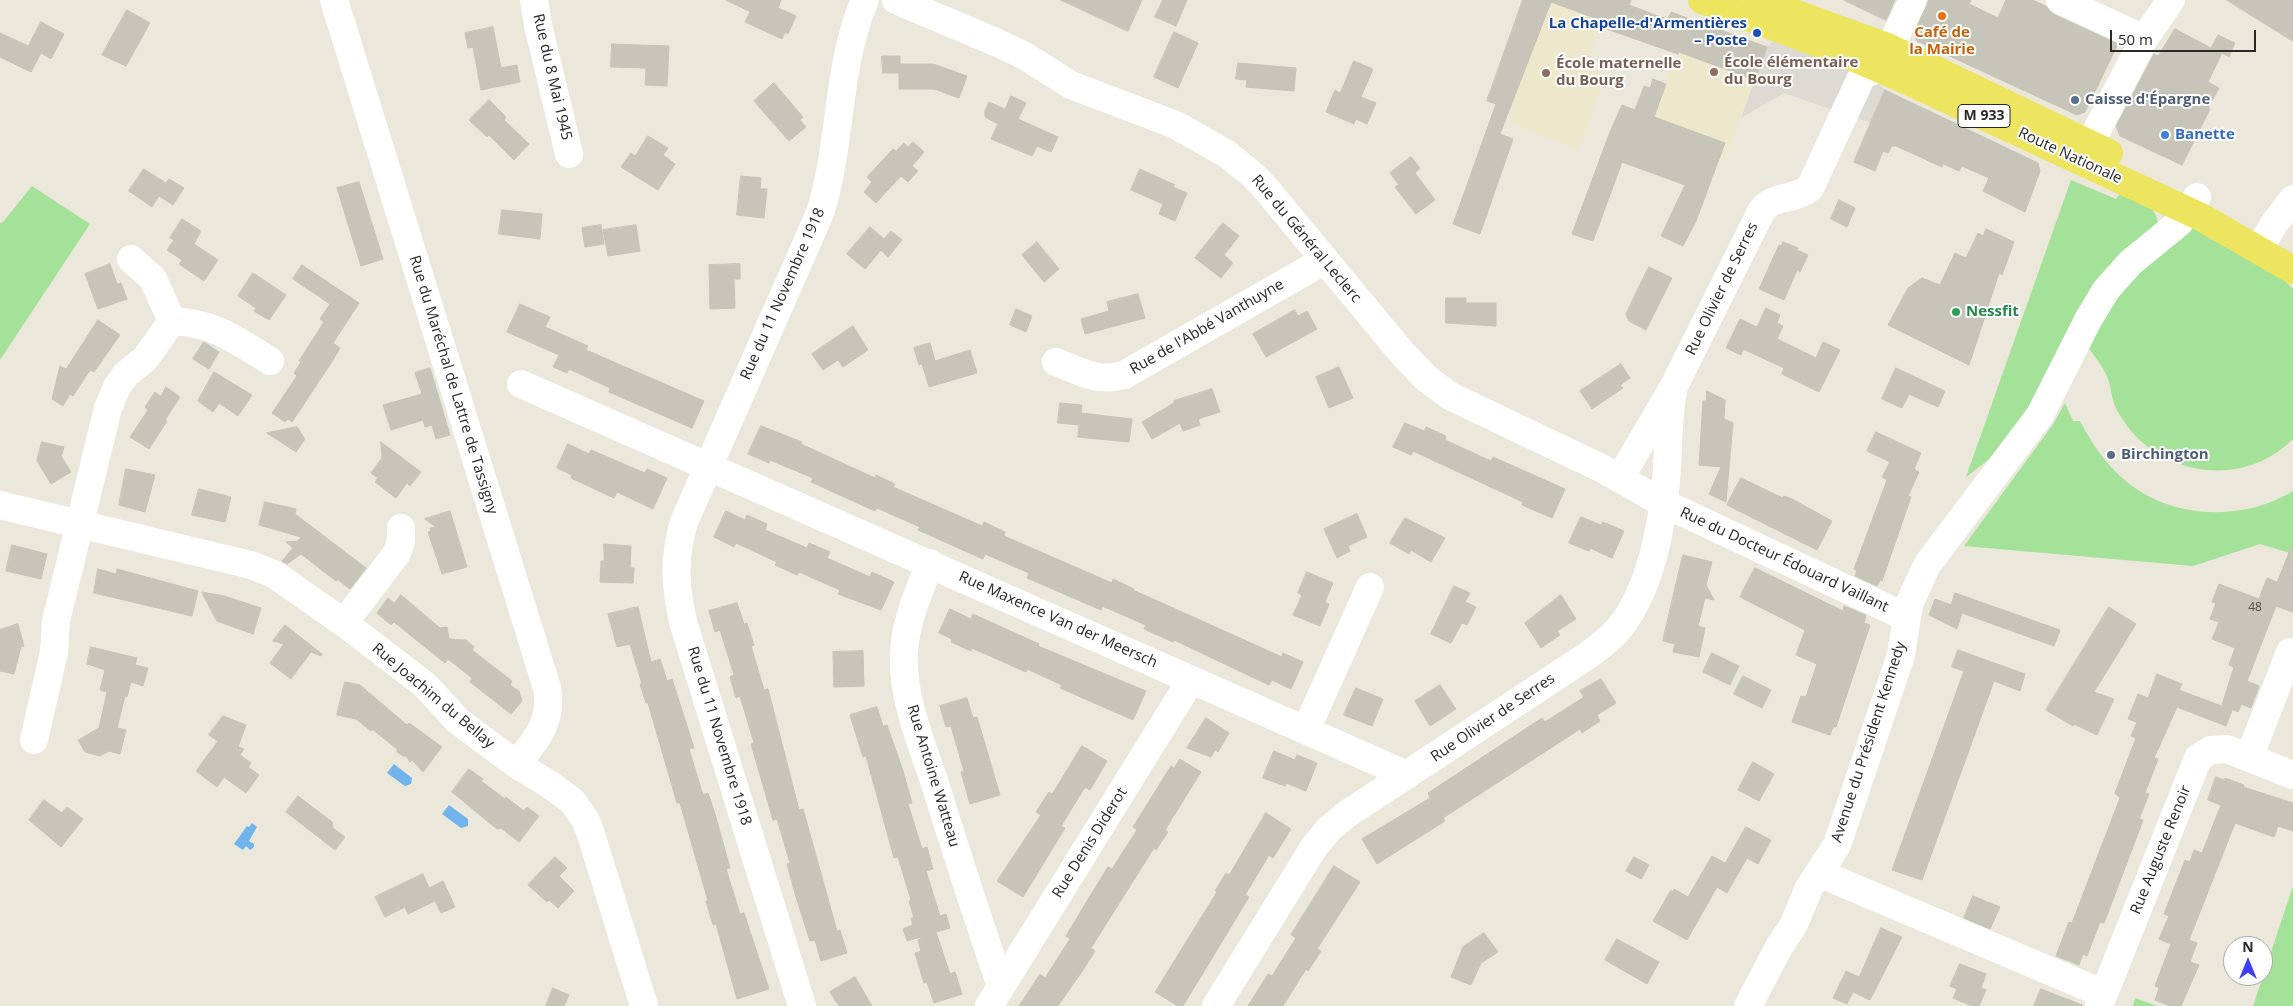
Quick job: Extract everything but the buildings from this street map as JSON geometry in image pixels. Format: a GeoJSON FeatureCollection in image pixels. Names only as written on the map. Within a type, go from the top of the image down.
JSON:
{"type":"FeatureCollection","features":[{"type":"Feature","properties":{"kind":"main road","name":"Route Nationale"},"geometry":{"type":"LineString","coordinates":[[1702,0],[1836,50],[1885,58]]}},
{"type":"Feature","properties":{"kind":"main road","name":"Route Nationale"},"geometry":{"type":"LineString","coordinates":[[1758,0],[2085,152],[2263,241],[2293,249]]}},
{"type":"Feature","properties":{"kind":"main road","name":"Route Nationale"},"geometry":{"type":"LineString","coordinates":[[2263,241],[2293,270]]}},
{"type":"Feature","properties":{"kind":"street","name":"Rue du Maréchal de Lattre de Tassigny"},"geometry":{"type":"LineString","coordinates":[[334,0],[477,460],[548,697],[548,712],[542,729],[516,764]]}},
{"type":"Feature","properties":{"kind":"street","name":"Rue du 8 Mai 1945"},"geometry":{"type":"LineString","coordinates":[[534,0],[538,25],[570,154]]}},
{"type":"Feature","properties":{"kind":"street","name":"Rue du 11 Novembre 1918"},"geometry":{"type":"LineString","coordinates":[[802,1006],[684,626],[677,593],[675,564],[680,537],[708,465],[820,213],[830,177],[853,32],[865,0]]}},
{"type":"Feature","properties":{"kind":"street","name":"Rue du Général Leclerc"},"geometry":{"type":"LineString","coordinates":[[896,0],[1025,56],[1071,85],[1152,114],[1199,137],[1227,154],[1254,176],[1402,353],[1427,379],[1479,411],[1620,478],[1663,503]]}},
{"type":"Feature","properties":{"kind":"street"},"geometry":{"type":"LineString","coordinates":[[1885,58],[1913,0]]}},
{"type":"Feature","properties":{"kind":"street"},"geometry":{"type":"LineString","coordinates":[[2060,0],[2144,38]]}},
{"type":"Feature","properties":{"kind":"street"},"geometry":{"type":"LineString","coordinates":[[2085,152],[2144,38],[2171,0]]}},
{"type":"Feature","properties":{"kind":"street","name":"Rue Olivier de Serres"},"geometry":{"type":"LineString","coordinates":[[1620,478],[1674,386],[1762,210],[1767,204],[1778,199],[1809,205],[1816,204],[1826,196],[1874,90],[1885,58]]}},
{"type":"Feature","properties":{"kind":"street"},"geometry":{"type":"LineString","coordinates":[[2263,241],[2293,199]]}},
{"type":"Feature","properties":{"kind":"street","name":"Avenue du Président Kennedy"},"geometry":{"type":"LineString","coordinates":[[1766,1006],[1780,983],[1794,924],[1809,888],[1837,845],[1904,644],[1906,617],[1914,591],[1927,565],[2040,415],[2088,320],[2106,290],[2130,263],[2168,234],[2192,204]]}},
{"type":"Feature","properties":{"kind":"street"},"geometry":{"type":"LineString","coordinates":[[131,259],[153,279],[172,321]]}},
{"type":"Feature","properties":{"kind":"street","name":"Rue de l'Abbé Vanthuyne"},"geometry":{"type":"LineString","coordinates":[[1056,362],[1106,379],[1124,374],[1325,260]]}},
{"type":"Feature","properties":{"kind":"street"},"geometry":{"type":"LineString","coordinates":[[172,321],[198,324],[219,330],[270,361]]}},
{"type":"Feature","properties":{"kind":"street"},"geometry":{"type":"LineString","coordinates":[[34,740],[54,652],[56,621],[112,397],[126,374],[145,359],[172,321]]}},
{"type":"Feature","properties":{"kind":"street"},"geometry":{"type":"LineString","coordinates":[[521,384],[708,465]]}},
{"type":"Feature","properties":{"kind":"street","name":"Rue Olivier de Serres"},"geometry":{"type":"LineString","coordinates":[[1216,1006],[1306,860],[1323,836],[1347,814],[1587,656],[1612,637],[1628,617],[1641,593],[1650,564],[1663,503],[1674,386]]}},
{"type":"Feature","properties":{"kind":"street","name":"Rue Maxence Van der Meersch"},"geometry":{"type":"LineString","coordinates":[[708,465],[1407,775]]}},
{"type":"Feature","properties":{"kind":"street","name":"Rue du Docteur Édouard Vaillant"},"geometry":{"type":"LineString","coordinates":[[1663,503],[1906,617]]}},
{"type":"Feature","properties":{"kind":"street","name":"Rue Joachim du Bellay"},"geometry":{"type":"LineString","coordinates":[[0,505],[263,569],[344,623],[425,685],[458,721],[516,764],[550,784],[572,801],[585,819],[644,1006]]}},
{"type":"Feature","properties":{"kind":"street"},"geometry":{"type":"LineString","coordinates":[[344,623],[397,553],[401,541],[400,528]]}},
{"type":"Feature","properties":{"kind":"street","name":"Rue Antoine Watteau"},"geometry":{"type":"LineString","coordinates":[[930,564],[906,633],[904,651],[905,682],[925,753],[982,932],[995,996]]}},
{"type":"Feature","properties":{"kind":"street"},"geometry":{"type":"LineString","coordinates":[[1306,730],[1370,587]]}},
{"type":"Feature","properties":{"kind":"street"},"geometry":{"type":"LineString","coordinates":[[2249,758],[2290,652]]}},
{"type":"Feature","properties":{"kind":"street","name":"Rue Denis Diderot"},"geometry":{"type":"LineString","coordinates":[[995,996],[1191,680]]}},
{"type":"Feature","properties":{"kind":"street","name":"Rue Auguste Renoir"},"geometry":{"type":"LineString","coordinates":[[1820,873],[2101,1000],[2198,758],[2204,753],[2220,748],[2293,775]]}},
{"type":"Feature","properties":{"kind":"street","name":"Avenue du Président Kennedy"},"geometry":{"type":"LineString","coordinates":[[1748,1006],[1779,947],[1794,924]]}},
{"type":"Feature","properties":{"kind":"shaded area","name":"École maternelle du Bourg"},"geometry":{"type":"Polygon","coordinates":[[[1523,0],[1610,0],[1586,69],[1605,76],[1579,150],[1510,123],[1510,110],[1487,101],[1523,0]]]}},
{"type":"Feature","properties":{"kind":"shaded area","name":"École élémentaire du Bourg"},"geometry":{"type":"Polygon","coordinates":[[[1683,16],[1767,47],[1725,159],[1719,159],[1615,119],[1622,105],[1652,116],[1679,52],[1683,16]]]}},
{"type":"Feature","properties":{"kind":"shaded area"},"geometry":{"type":"Polygon","coordinates":[[[1774,40],[1864,75],[1877,82],[1885,90],[1871,123],[1784,93],[1741,118],[1767,47],[1774,40]]]}},
{"type":"Feature","properties":{"kind":"green space"},"geometry":{"type":"Polygon","coordinates":[[[2071,180],[2116,199],[2119,195],[2128,192],[2151,208],[2158,224],[2012,436],[1988,460],[1966,477],[2071,180]]]}},
{"type":"Feature","properties":{"kind":"green space"},"geometry":{"type":"Polygon","coordinates":[[[32,186],[90,224],[0,360],[0,223],[3,222],[32,186]]]}},
{"type":"Feature","properties":{"kind":"green space"},"geometry":{"type":"Polygon","coordinates":[[[2194,227],[2271,267],[2293,289],[2293,439],[2272,455],[2249,466],[2224,470],[2200,469],[2175,462],[2153,451],[2133,434],[2118,412],[2106,375],[2086,344],[2121,288],[2180,235],[2194,227]]]}},
{"type":"Feature","properties":{"kind":"green space"},"geometry":{"type":"Polygon","coordinates":[[[2065,403],[2073,421],[2080,421],[2112,469],[2145,494],[2165,503],[2186,509],[2230,512],[2252,508],[2273,501],[2293,491],[2293,554],[2260,544],[2193,566],[1964,546],[2054,423],[2065,403]]]}},
{"type":"Feature","properties":{"kind":"green space"},"geometry":{"type":"Polygon","coordinates":[[[2293,886],[2293,1006],[2253,1006],[2260,986],[2273,986],[2273,946],[2293,886]]]}},
{"type":"Feature","properties":{"kind":"green space"},"geometry":{"type":"Polygon","coordinates":[[[2135,998],[2157,1006],[2133,1006],[2135,998]]]}},
{"type":"Feature","properties":{"kind":"water"},"geometry":{"type":"Polygon","coordinates":[[[394,764],[412,778],[411,784],[405,786],[387,773],[394,764]]]}},
{"type":"Feature","properties":{"kind":"water"},"geometry":{"type":"Polygon","coordinates":[[[449,805],[468,819],[468,826],[461,828],[442,814],[449,805]]]}},
{"type":"Feature","properties":{"kind":"water"},"geometry":{"type":"Polygon","coordinates":[[[252,823],[257,827],[249,841],[254,844],[254,847],[250,850],[246,846],[243,850],[234,844],[247,826],[249,827],[252,823]]]}},
{"type":"Feature","properties":{"kind":"place","name":"Café de la Mairie"},"geometry":{"type":"Point","coordinates":[1942,16]}},
{"type":"Feature","properties":{"kind":"place","name":"La Chapelle-d'Armentières – Poste"},"geometry":{"type":"Point","coordinates":[1757,33]}},
{"type":"Feature","properties":{"kind":"place","name":"École élémentaire du Bourg"},"geometry":{"type":"Point","coordinates":[1714,72]}},
{"type":"Feature","properties":{"kind":"place","name":"École maternelle du Bourg"},"geometry":{"type":"Point","coordinates":[1546,73]}},
{"type":"Feature","properties":{"kind":"place","name":"Caisse d'Épargne"},"geometry":{"type":"Point","coordinates":[2075,100]}},
{"type":"Feature","properties":{"kind":"place","name":"Banette"},"geometry":{"type":"Point","coordinates":[2165,135]}},
{"type":"Feature","properties":{"kind":"place","name":"Nessfit"},"geometry":{"type":"Point","coordinates":[1956,312]}},
{"type":"Feature","properties":{"kind":"place","name":"Birchington"},"geometry":{"type":"Point","coordinates":[2111,455]}}]}
